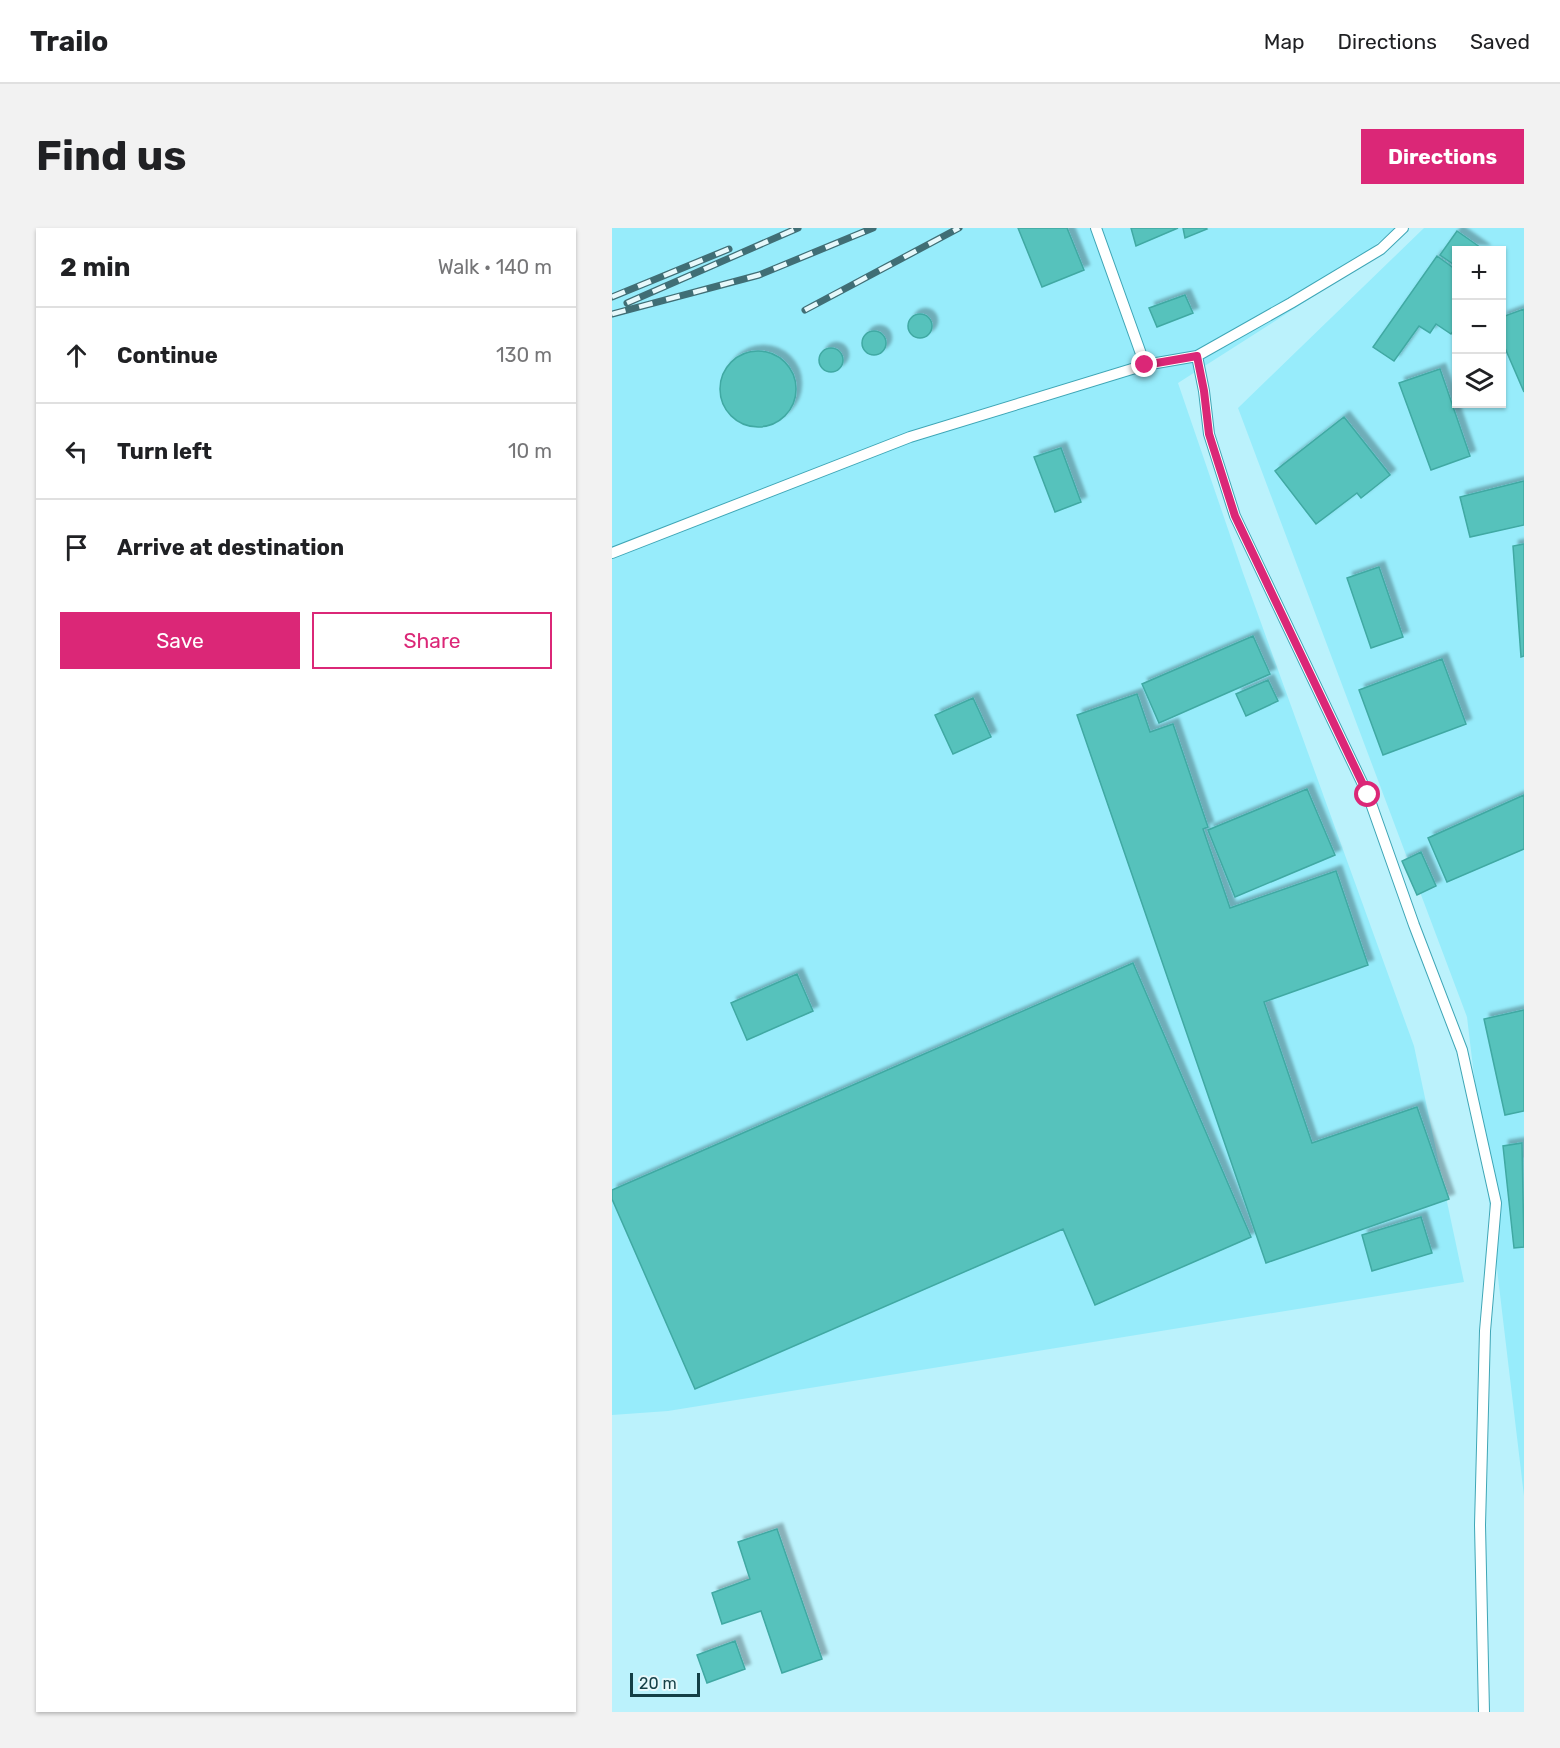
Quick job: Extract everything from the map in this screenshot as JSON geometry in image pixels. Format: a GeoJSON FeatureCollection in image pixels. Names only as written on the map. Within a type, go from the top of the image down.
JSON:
{"type":"FeatureCollection","features":[{"type":"Feature","properties":{"kind":"lane"},"geometry":{"type":"LineString","coordinates":[[1096,228],[1145,365]]}},
{"type":"Feature","properties":{"kind":"lane"},"geometry":{"type":"LineString","coordinates":[[612,553],[910,437],[1145,365],[1197,356],[1381,249],[1403,228]]}},
{"type":"Feature","properties":{"kind":"lane"},"geometry":{"type":"LineString","coordinates":[[1197,356],[1209,434],[1235,516],[1368,795],[1414,925],[1462,1050],[1496,1203],[1485,1331],[1479,1525],[1484,1712]]}},
{"type":"Feature","properties":{"kind":"shaded area"},"geometry":{"type":"Polygon","coordinates":[[[612,228],[1395,228],[1325,289],[1178,383],[1243,573],[1414,1046],[1464,1282],[668,1411],[612,1415],[612,228]]]}},
{"type":"Feature","properties":{"kind":"shaded area"},"geometry":{"type":"Polygon","coordinates":[[[1424,228],[1524,228],[1524,1496],[1467,1017],[1238,408],[1424,228]]]}},
{"type":"Feature","properties":{"kind":"building"},"geometry":{"type":"Polygon","coordinates":[[[1018,228],[1067,228],[1084,270],[1042,287],[1018,228]]]}},
{"type":"Feature","properties":{"kind":"building"},"geometry":{"type":"Polygon","coordinates":[[[1131,228],[1178,228],[1136,246],[1131,228]]]}},
{"type":"Feature","properties":{"kind":"building"},"geometry":{"type":"Polygon","coordinates":[[[1183,228],[1206,228],[1207,229],[1185,238],[1183,228]]]}},
{"type":"Feature","properties":{"kind":"building"},"geometry":{"type":"Polygon","coordinates":[[[1457,231],[1478,246],[1452,246],[1452,263],[1440,255],[1457,231]]]}},
{"type":"Feature","properties":{"kind":"building"},"geometry":{"type":"Polygon","coordinates":[[[1437,256],[1452,267],[1451,334],[1436,324],[1430,333],[1419,326],[1394,361],[1373,347],[1437,256]]]}},
{"type":"Feature","properties":{"kind":"building"},"geometry":{"type":"Polygon","coordinates":[[[1185,295],[1193,313],[1157,327],[1149,308],[1185,295]]]}},
{"type":"Feature","properties":{"kind":"building"},"geometry":{"type":"Polygon","coordinates":[[[1524,309],[1524,392],[1506,350],[1506,316],[1524,309]]]}},
{"type":"Feature","properties":{"kind":"building"},"geometry":{"type":"Polygon","coordinates":[[[920,314],[925,315],[931,321],[931,331],[925,337],[920,338],[915,337],[909,331],[908,326],[909,321],[915,315],[920,314]]]}},
{"type":"Feature","properties":{"kind":"building"},"geometry":{"type":"Polygon","coordinates":[[[874,331],[879,332],[885,338],[885,348],[879,354],[874,355],[869,354],[863,348],[862,343],[863,338],[869,332],[874,331]]]}},
{"type":"Feature","properties":{"kind":"building"},"geometry":{"type":"Polygon","coordinates":[[[831,348],[836,349],[842,355],[842,365],[836,371],[831,372],[826,371],[820,365],[819,360],[820,355],[826,349],[831,348]]]}},
{"type":"Feature","properties":{"kind":"building"},"geometry":{"type":"Polygon","coordinates":[[[758,351],[773,354],[785,362],[793,374],[796,389],[793,404],[785,416],[773,424],[758,427],[743,424],[731,416],[723,404],[720,389],[723,374],[731,362],[743,354],[758,351]]]}},
{"type":"Feature","properties":{"kind":"building"},"geometry":{"type":"Polygon","coordinates":[[[1440,369],[1470,456],[1431,470],[1399,383],[1440,369]]]}},
{"type":"Feature","properties":{"kind":"building"},"geometry":{"type":"Polygon","coordinates":[[[1344,417],[1390,475],[1361,498],[1357,493],[1316,524],[1275,471],[1344,417]]]}},
{"type":"Feature","properties":{"kind":"building"},"geometry":{"type":"Polygon","coordinates":[[[1061,448],[1081,502],[1055,512],[1034,457],[1061,448]]]}},
{"type":"Feature","properties":{"kind":"building"},"geometry":{"type":"Polygon","coordinates":[[[1524,481],[1524,525],[1470,537],[1460,497],[1524,481]]]}},
{"type":"Feature","properties":{"kind":"building"},"geometry":{"type":"Polygon","coordinates":[[[1524,544],[1524,656],[1521,657],[1513,546],[1524,544]]]}},
{"type":"Feature","properties":{"kind":"building"},"geometry":{"type":"Polygon","coordinates":[[[1379,567],[1403,637],[1371,648],[1347,578],[1379,567]]]}},
{"type":"Feature","properties":{"kind":"building"},"geometry":{"type":"Polygon","coordinates":[[[1253,636],[1270,674],[1159,723],[1142,684],[1253,636]]]}},
{"type":"Feature","properties":{"kind":"building"},"geometry":{"type":"Polygon","coordinates":[[[1442,659],[1466,724],[1383,755],[1359,690],[1442,659]]]}},
{"type":"Feature","properties":{"kind":"building"},"geometry":{"type":"Polygon","coordinates":[[[1268,680],[1278,701],[1246,716],[1236,694],[1268,680]]]}},
{"type":"Feature","properties":{"kind":"building"},"geometry":{"type":"Polygon","coordinates":[[[1137,694],[1150,732],[1173,724],[1208,827],[1203,829],[1230,908],[1336,871],[1368,965],[1264,1002],[1312,1143],[1417,1107],[1449,1199],[1266,1263],[1077,715],[1137,694]]]}},
{"type":"Feature","properties":{"kind":"building"},"geometry":{"type":"Polygon","coordinates":[[[973,698],[991,737],[953,754],[935,715],[973,698]]]}},
{"type":"Feature","properties":{"kind":"building"},"geometry":{"type":"Polygon","coordinates":[[[1307,789],[1335,855],[1235,897],[1208,830],[1307,789]]]}},
{"type":"Feature","properties":{"kind":"building"},"geometry":{"type":"Polygon","coordinates":[[[1524,795],[1524,849],[1447,882],[1428,838],[1524,795]]]}},
{"type":"Feature","properties":{"kind":"building"},"geometry":{"type":"Polygon","coordinates":[[[1421,852],[1436,886],[1417,895],[1402,861],[1421,852]]]}},
{"type":"Feature","properties":{"kind":"building"},"geometry":{"type":"Polygon","coordinates":[[[1133,963],[1251,1237],[1095,1305],[1063,1229],[695,1389],[612,1199],[612,1190],[1133,963]]]}},
{"type":"Feature","properties":{"kind":"building"},"geometry":{"type":"Polygon","coordinates":[[[797,974],[813,1011],[747,1040],[731,1003],[797,974]]]}},
{"type":"Feature","properties":{"kind":"building"},"geometry":{"type":"Polygon","coordinates":[[[1524,1010],[1524,1111],[1505,1115],[1484,1019],[1524,1010]]]}},
{"type":"Feature","properties":{"kind":"building"},"geometry":{"type":"Polygon","coordinates":[[[1522,1143],[1524,1247],[1514,1248],[1503,1146],[1522,1143]]]}},
{"type":"Feature","properties":{"kind":"building"},"geometry":{"type":"Polygon","coordinates":[[[1421,1217],[1432,1253],[1372,1271],[1362,1235],[1421,1217]]]}},
{"type":"Feature","properties":{"kind":"building"},"geometry":{"type":"Polygon","coordinates":[[[777,1529],[822,1659],[782,1673],[761,1611],[722,1624],[712,1593],[750,1579],[738,1542],[777,1529]]]}},
{"type":"Feature","properties":{"kind":"building"},"geometry":{"type":"Polygon","coordinates":[[[735,1641],[745,1669],[707,1683],[697,1655],[735,1641]]]}},
{"type":"Feature","properties":{"kind":"railway"},"geometry":{"type":"LineString","coordinates":[[627,303],[798,228]]}},
{"type":"Feature","properties":{"kind":"railway"},"geometry":{"type":"LineString","coordinates":[[612,314],[759,275],[873,228]]}},
{"type":"Feature","properties":{"kind":"railway"},"geometry":{"type":"LineString","coordinates":[[805,310],[959,228]]}},
{"type":"Feature","properties":{"kind":"railway"},"geometry":{"type":"LineString","coordinates":[[612,297],[729,249]]}},
{"type":"Feature","properties":{"kind":"route"},"geometry":{"type":"LineString","coordinates":[[1145,365],[1197,356],[1209,434],[1235,516],[1368,795]]}}]}
